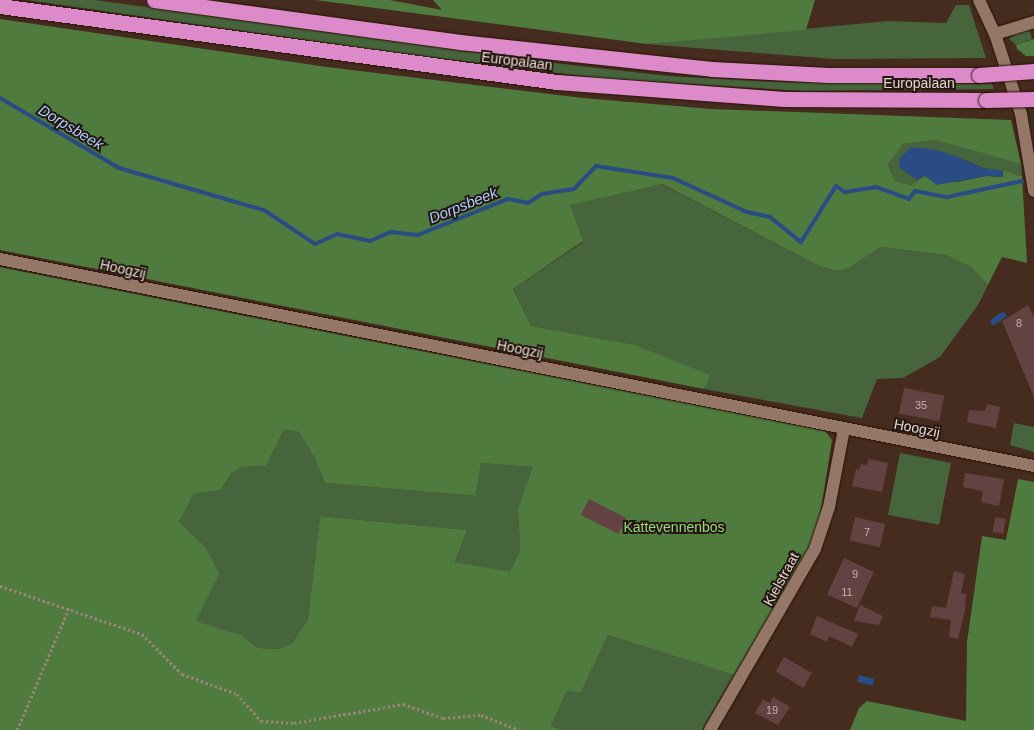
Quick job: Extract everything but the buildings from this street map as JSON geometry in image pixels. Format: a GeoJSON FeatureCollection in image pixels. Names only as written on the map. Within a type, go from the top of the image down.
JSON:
{"type":"FeatureCollection","features":[{"type":"Feature","properties":{"kind":"highway","name":"Europalaan"},"geometry":{"type":"LineString","coordinates":[[154,0],[460,42],[702,68],[828,75],[979,75],[1034,71]]}},
{"type":"Feature","properties":{"kind":"highway","name":"Europalaan"},"geometry":{"type":"LineString","coordinates":[[0,6],[576,84],[784,99],[1034,99]]}},
{"type":"Feature","properties":{"kind":"street"},"geometry":{"type":"LineString","coordinates":[[980,0],[995,34],[1032,150],[1034,191]]}},
{"type":"Feature","properties":{"kind":"street"},"geometry":{"type":"LineString","coordinates":[[995,34],[1034,22]]}},
{"type":"Feature","properties":{"kind":"street","name":"Hoogzij"},"geometry":{"type":"LineString","coordinates":[[0,259],[1034,466]]}},
{"type":"Feature","properties":{"kind":"street","name":"Kielstraat"},"geometry":{"type":"LineString","coordinates":[[710,730],[815,549],[829,507],[844,429]]}},
{"type":"Feature","properties":{"kind":"path"},"geometry":{"type":"LineString","coordinates":[[0,586],[142,634],[182,674],[237,694],[261,721],[294,723],[403,704],[443,718],[481,714],[520,730]]}},
{"type":"Feature","properties":{"kind":"path"},"geometry":{"type":"LineString","coordinates":[[17,730],[69,608]]}},
{"type":"Feature","properties":{"kind":"green space"},"geometry":{"type":"Polygon","coordinates":[[[27,0],[95,0],[537,61],[668,76],[778,82],[992,84],[994,89],[803,91],[598,78],[389,52],[27,0]]]}},
{"type":"Feature","properties":{"kind":"green space"},"geometry":{"type":"Polygon","coordinates":[[[315,0],[390,0],[442,10],[433,0],[815,0],[806,30],[647,44],[315,0]]]}},
{"type":"Feature","properties":{"kind":"green space"},"geometry":{"type":"Polygon","coordinates":[[[956,5],[969,5],[986,58],[834,59],[647,44],[888,21],[946,23],[956,5]]]}},
{"type":"Feature","properties":{"kind":"green space"},"geometry":{"type":"Polygon","coordinates":[[[0,19],[327,67],[583,98],[711,109],[1011,120],[1021,164],[935,140],[903,144],[888,165],[895,181],[911,185],[924,176],[956,182],[986,176],[1003,177],[1003,171],[1022,176],[1027,263],[1002,257],[988,285],[971,267],[946,255],[881,247],[849,268],[837,271],[819,266],[662,184],[570,205],[583,241],[513,289],[531,326],[636,345],[710,375],[704,389],[0,250],[0,19]]]}},
{"type":"Feature","properties":{"kind":"green space"},"geometry":{"type":"Polygon","coordinates":[[[1029,29],[1032,39],[1016,45],[1009,39],[1016,33],[1029,29]]]}},
{"type":"Feature","properties":{"kind":"green space"},"geometry":{"type":"Polygon","coordinates":[[[1034,39],[1034,56],[1026,56],[1017,49],[1016,45],[1034,39]]]}},
{"type":"Feature","properties":{"kind":"green space"},"geometry":{"type":"Polygon","coordinates":[[[935,140],[1021,164],[1022,176],[983,168],[961,158],[899,167],[917,180],[912,185],[895,181],[888,165],[903,144],[935,140]]]}},
{"type":"Feature","properties":{"kind":"green space"},"geometry":{"type":"Polygon","coordinates":[[[661,184],[819,266],[837,271],[849,268],[881,247],[946,255],[971,267],[988,285],[978,305],[940,357],[903,378],[877,379],[862,418],[704,389],[709,375],[636,345],[531,326],[513,289],[583,242],[569,205],[661,184]]]}},
{"type":"Feature","properties":{"kind":"green space","name":"Kattevennenbos"},"geometry":{"type":"Polygon","coordinates":[[[0,267],[825,431],[832,440],[821,510],[809,548],[734,675],[608,635],[581,693],[567,691],[551,726],[564,730],[0,730],[0,267]],[[284,430],[266,466],[243,467],[231,473],[221,490],[194,494],[179,522],[206,548],[219,574],[196,621],[241,635],[258,648],[279,649],[292,643],[308,619],[320,516],[467,530],[455,562],[510,572],[520,551],[518,509],[533,467],[481,463],[476,496],[325,483],[314,457],[299,432],[284,430]]]}},
{"type":"Feature","properties":{"kind":"green space"},"geometry":{"type":"Polygon","coordinates":[[[1014,423],[1034,427],[1034,452],[1010,445],[1014,423]]]}},
{"type":"Feature","properties":{"kind":"green space"},"geometry":{"type":"Polygon","coordinates":[[[284,430],[299,432],[314,457],[325,483],[476,496],[481,463],[534,467],[518,509],[520,551],[510,573],[455,562],[467,530],[320,516],[308,619],[292,643],[279,649],[258,648],[241,635],[195,621],[179,522],[194,494],[221,490],[231,473],[243,467],[266,466],[284,430]]]}},
{"type":"Feature","properties":{"kind":"green space"},"geometry":{"type":"Polygon","coordinates":[[[900,453],[951,463],[939,525],[888,515],[900,453]]]}},
{"type":"Feature","properties":{"kind":"green space"},"geometry":{"type":"Polygon","coordinates":[[[1018,479],[1034,482],[1034,730],[850,730],[859,708],[867,701],[966,721],[967,642],[982,536],[1006,540],[1018,479]]]}},
{"type":"Feature","properties":{"kind":"green space"},"geometry":{"type":"Polygon","coordinates":[[[608,635],[734,675],[702,730],[564,730],[551,726],[567,691],[581,693],[608,635]]]}},
{"type":"Feature","properties":{"kind":"water"},"geometry":{"type":"Polygon","coordinates":[[[911,147],[937,150],[983,168],[1003,171],[1003,177],[986,176],[937,185],[925,176],[917,180],[899,167],[900,158],[911,147]]]}},
{"type":"Feature","properties":{"kind":"water"},"geometry":{"type":"Polygon","coordinates":[[[1004,311],[1007,316],[993,326],[990,320],[1004,311]]]}},
{"type":"Feature","properties":{"kind":"water"},"geometry":{"type":"Polygon","coordinates":[[[859,675],[875,679],[873,686],[857,682],[859,675]]]}},
{"type":"Feature","properties":{"kind":"waterway","name":"Dorpsbeek"},"geometry":{"type":"LineString","coordinates":[[0,98],[119,168],[264,210],[315,244],[337,234],[370,241],[390,232],[418,235],[508,199],[528,203],[542,194],[574,189],[596,166],[673,178],[747,212],[770,217],[801,242],[836,186],[845,192],[876,187],[909,199],[915,191],[947,197],[1022,181]]}}]}
